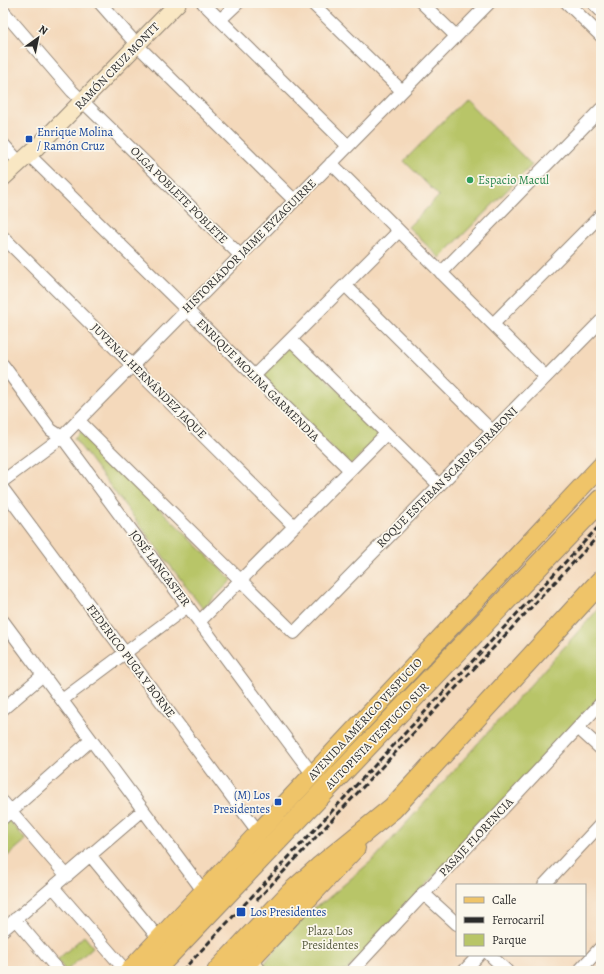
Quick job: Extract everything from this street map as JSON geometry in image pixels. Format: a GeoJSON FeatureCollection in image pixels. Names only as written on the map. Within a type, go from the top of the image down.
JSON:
{"type":"FeatureCollection","features":[{"type":"Feature","properties":{"kind":"highway"},"geometry":{"type":"LineString","coordinates":[[571,533],[601,489]]}},
{"type":"Feature","properties":{"kind":"highway","name":"AUTOPISTA VESPUCIO SUR"},"geometry":{"type":"LineString","coordinates":[[153,971],[601,500]]}},
{"type":"Feature","properties":{"kind":"highway"},"geometry":{"type":"LineString","coordinates":[[218,971],[291,893],[319,868],[393,808],[601,581]]}},
{"type":"Feature","properties":{"kind":"main road","name":"AVENIDA AMÉRICO VESPUCIO"},"geometry":{"type":"LineString","coordinates":[[129,971],[160,940],[601,466]]}},
{"type":"Feature","properties":{"kind":"main road"},"geometry":{"type":"LineString","coordinates":[[250,967],[393,808]]}},
{"type":"Feature","properties":{"kind":"street"},"geometry":{"type":"LineString","coordinates":[[100,3],[137,45],[294,200]]}},
{"type":"Feature","properties":{"kind":"street","name":"RAMÓN CRUZ MONTT"},"geometry":{"type":"LineString","coordinates":[[3,178],[25,159],[178,3]]}},
{"type":"Feature","properties":{"kind":"street"},"geometry":{"type":"LineString","coordinates":[[203,3],[348,146]]}},
{"type":"Feature","properties":{"kind":"street"},"geometry":{"type":"LineString","coordinates":[[220,20],[238,3]]}},
{"type":"Feature","properties":{"kind":"street"},"geometry":{"type":"LineString","coordinates":[[312,3],[402,91]]}},
{"type":"Feature","properties":{"kind":"street"},"geometry":{"type":"LineString","coordinates":[[422,3],[456,36]]}},
{"type":"Feature","properties":{"kind":"street","name":"HISTORIADOR JAIME EYZAGUIRRE"},"geometry":{"type":"LineString","coordinates":[[3,481],[62,437],[489,3]]}},
{"type":"Feature","properties":{"kind":"street"},"geometry":{"type":"LineString","coordinates":[[567,3],[601,36]]}},
{"type":"Feature","properties":{"kind":"street"},"geometry":{"type":"LineString","coordinates":[[593,3],[601,11]]}},
{"type":"Feature","properties":{"kind":"street","name":"OLGA POBLETE POBLETE"},"geometry":{"type":"LineString","coordinates":[[3,11],[72,91],[83,100],[240,255]]}},
{"type":"Feature","properties":{"kind":"street"},"geometry":{"type":"LineString","coordinates":[[441,273],[601,109]]}},
{"type":"Feature","properties":{"kind":"street","name":"ENRIQUE MOLINA GARMENDIA"},"geometry":{"type":"LineString","coordinates":[[3,144],[25,159],[186,310],[350,470]]}},
{"type":"Feature","properties":{"kind":"street"},"geometry":{"type":"LineString","coordinates":[[331,163],[546,377]]}},
{"type":"Feature","properties":{"kind":"street"},"geometry":{"type":"LineString","coordinates":[[493,324],[601,215]]}},
{"type":"Feature","properties":{"kind":"street"},"geometry":{"type":"LineString","coordinates":[[254,376],[399,231]]}},
{"type":"Feature","properties":{"kind":"street","name":"JUVENAL HERNÁNDEZ JAQUE"},"geometry":{"type":"LineString","coordinates":[[3,236],[294,526]]}},
{"type":"Feature","properties":{"kind":"street"},"geometry":{"type":"LineString","coordinates":[[345,285],[492,431]]}},
{"type":"Feature","properties":{"kind":"street","name":"ROQUE ESTEBAN SCARPA STRABONI"},"geometry":{"type":"LineString","coordinates":[[240,580],[294,633],[601,321]]}},
{"type":"Feature","properties":{"kind":"street"},"geometry":{"type":"LineString","coordinates":[[291,340],[439,485]]}},
{"type":"Feature","properties":{"kind":"street","name":"JOSÉ LANCASTER"},"geometry":{"type":"LineString","coordinates":[[3,365],[51,430],[62,437],[314,775]]}},
{"type":"Feature","properties":{"kind":"street"},"geometry":{"type":"LineString","coordinates":[[78,420],[240,580]]}},
{"type":"Feature","properties":{"kind":"street"},"geometry":{"type":"LineString","coordinates":[[199,622],[386,434]]}},
{"type":"Feature","properties":{"kind":"street","name":"FEDERICO PUGA Y BORNE"},"geometry":{"type":"LineString","coordinates":[[3,489],[259,833]]}},
{"type":"Feature","properties":{"kind":"street"},"geometry":{"type":"LineString","coordinates":[[62,700],[188,606]]}},
{"type":"Feature","properties":{"kind":"street"},"geometry":{"type":"LineString","coordinates":[[3,621],[204,892]]}},
{"type":"Feature","properties":{"kind":"street"},"geometry":{"type":"LineString","coordinates":[[3,709],[43,675]]}},
{"type":"Feature","properties":{"kind":"street","name":"PASAJE FLORENCIA"},"geometry":{"type":"LineString","coordinates":[[352,971],[601,703]]}},
{"type":"Feature","properties":{"kind":"street"},"geometry":{"type":"LineString","coordinates":[[578,728],[601,749]]}},
{"type":"Feature","properties":{"kind":"street"},"geometry":{"type":"LineString","coordinates":[[66,876],[6,810],[91,740]]}},
{"type":"Feature","properties":{"kind":"street"},"geometry":{"type":"LineString","coordinates":[[3,930],[143,810]]}},
{"type":"Feature","properties":{"kind":"street"},"geometry":{"type":"LineString","coordinates":[[545,884],[601,824]]}},
{"type":"Feature","properties":{"kind":"street"},"geometry":{"type":"LineString","coordinates":[[90,855],[160,940]]}},
{"type":"Feature","properties":{"kind":"street"},"geometry":{"type":"LineString","coordinates":[[53,887],[126,971]]}},
{"type":"Feature","properties":{"kind":"street"},"geometry":{"type":"LineString","coordinates":[[423,893],[456,923]]}},
{"type":"Feature","properties":{"kind":"street"},"geometry":{"type":"LineString","coordinates":[[15,919],[59,971]]}},
{"type":"Feature","properties":{"kind":"street"},"geometry":{"type":"LineString","coordinates":[[579,971],[601,947]]}},
{"type":"Feature","properties":{"kind":"street"},"geometry":{"type":"LineString","coordinates":[[464,971],[478,956]]}},
{"type":"Feature","properties":{"kind":"street"},"geometry":{"type":"LineString","coordinates":[[491,956],[507,971]]}},
{"type":"Feature","properties":{"kind":"green space","name":"Espacio Macul"},"geometry":{"type":"Polygon","coordinates":[[[465,99],[532,165],[440,258],[408,227],[439,196],[404,161],[465,99]]]}},
{"type":"Feature","properties":{"kind":"green space"},"geometry":{"type":"Polygon","coordinates":[[[292,344],[382,434],[350,465],[258,377],[292,344]]]}},
{"type":"Feature","properties":{"kind":"green space"},"geometry":{"type":"Polygon","coordinates":[[[81,431],[232,580],[203,609],[74,438],[81,431]]]}},
{"type":"Feature","properties":{"kind":"green space","name":"Plaza Los Presidentes"},"geometry":{"type":"Polygon","coordinates":[[[601,606],[601,697],[346,971],[269,971],[264,964],[302,916],[325,901],[376,857],[601,606]]]}},
{"type":"Feature","properties":{"kind":"green space"},"geometry":{"type":"Polygon","coordinates":[[[8,819],[26,840],[3,860],[3,823],[8,819]]]}},
{"type":"Feature","properties":{"kind":"green space"},"geometry":{"type":"Polygon","coordinates":[[[84,936],[93,947],[66,971],[57,960],[84,936]]]}},
{"type":"Feature","properties":{"kind":"railway"},"geometry":{"type":"LineString","coordinates":[[182,971],[601,524]]}},
{"type":"Feature","properties":{"kind":"railway"},"geometry":{"type":"LineString","coordinates":[[257,900],[601,533]]}},
{"type":"Feature","properties":{"kind":"place","name":"Enrique Molina / Ramón Cruz"},"geometry":{"type":"Point","coordinates":[29,139]}},
{"type":"Feature","properties":{"kind":"place","name":"Espacio Macul"},"geometry":{"type":"Point","coordinates":[470,180]}},
{"type":"Feature","properties":{"kind":"place","name":"(M) Los Presidentes"},"geometry":{"type":"Point","coordinates":[278,802]}},
{"type":"Feature","properties":{"kind":"place","name":"Los Presidentes"},"geometry":{"type":"Point","coordinates":[241,912]}}]}
